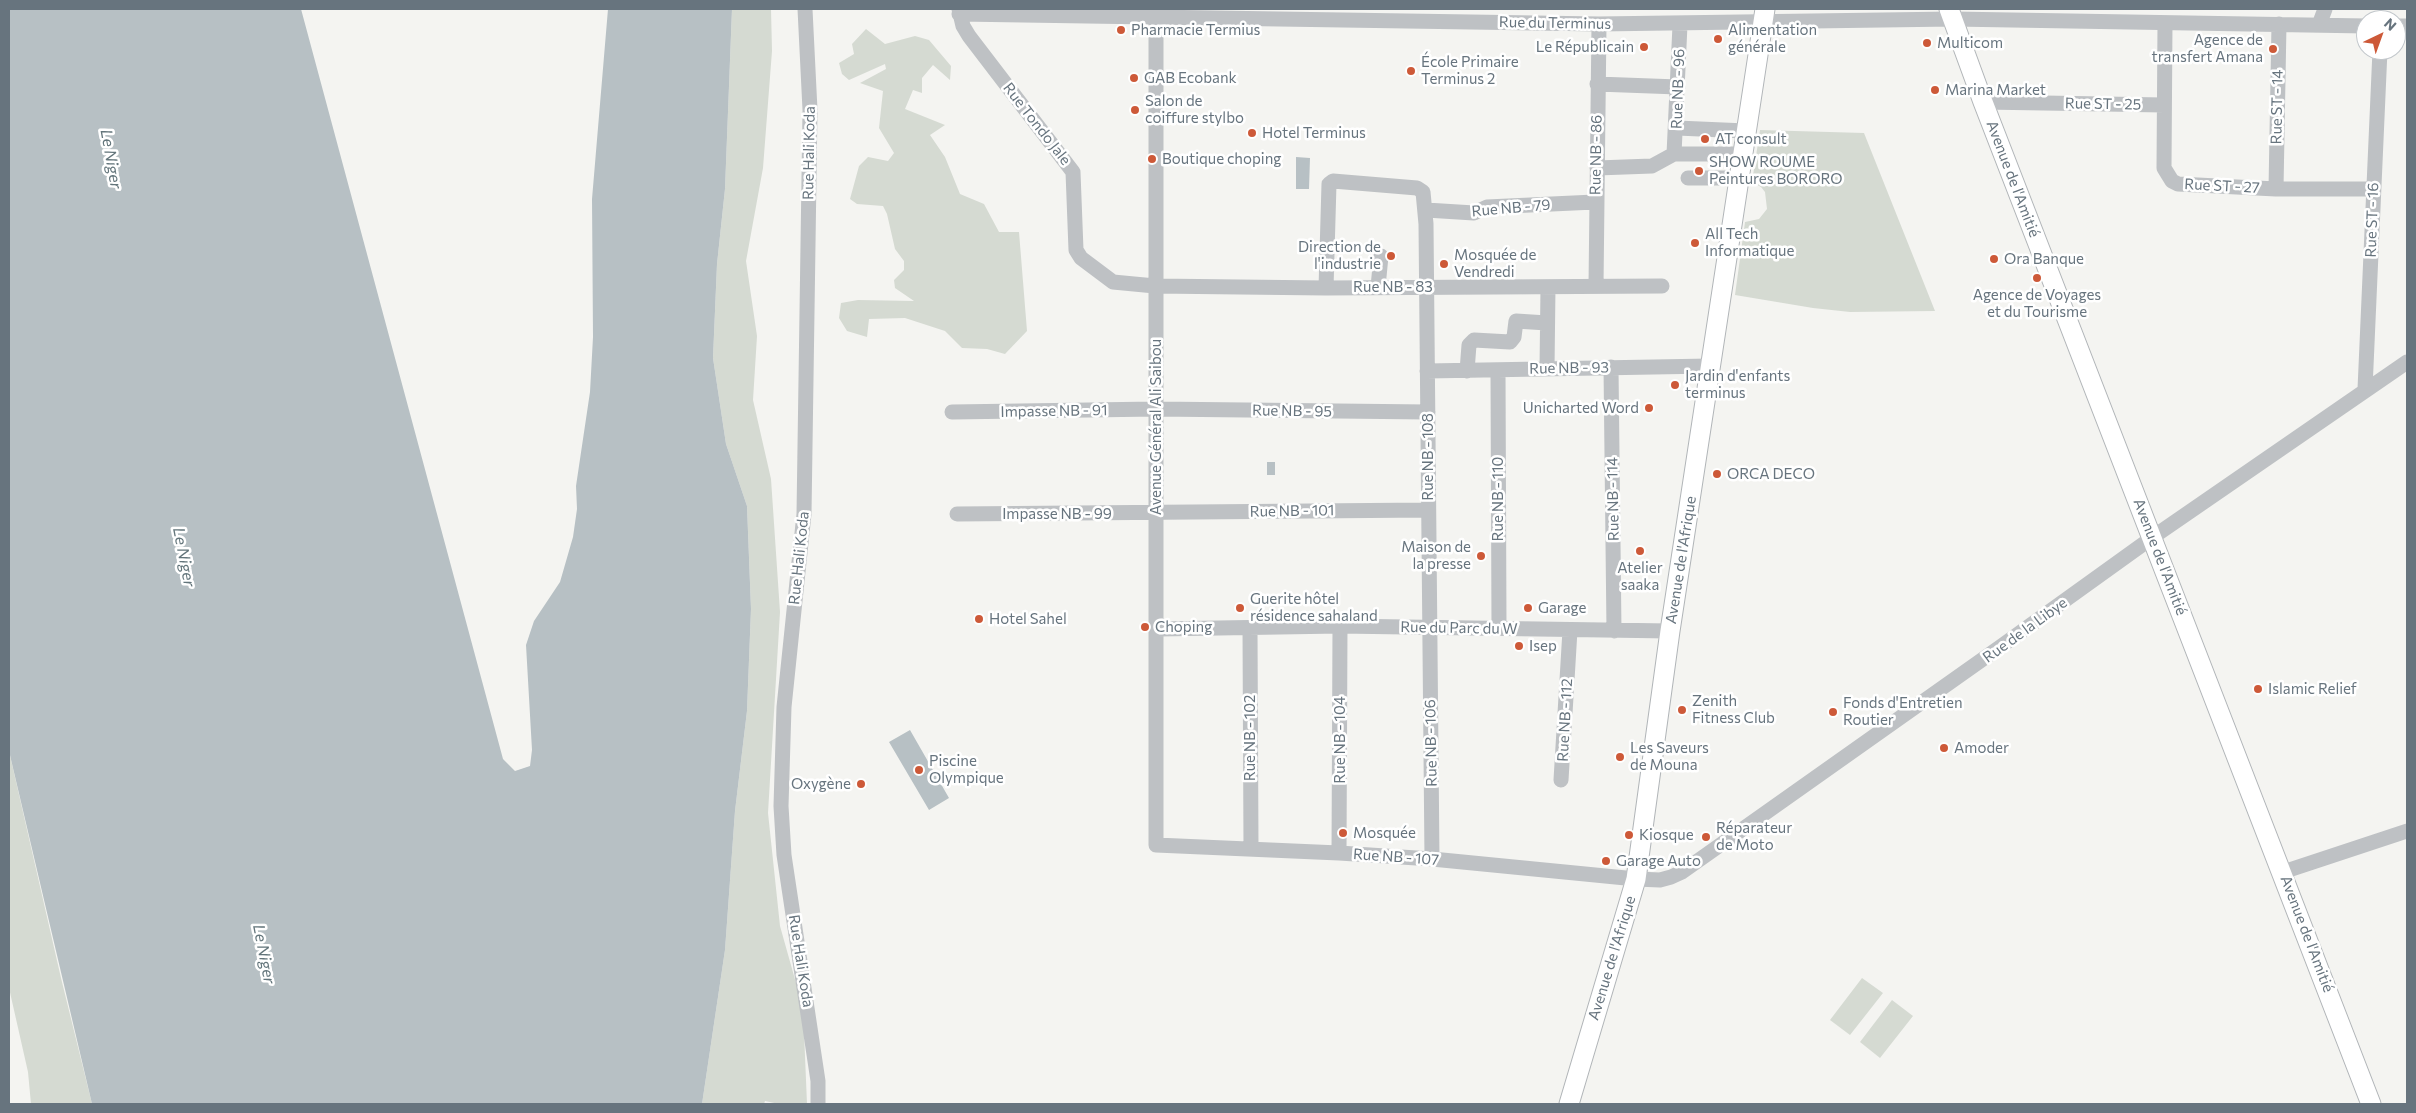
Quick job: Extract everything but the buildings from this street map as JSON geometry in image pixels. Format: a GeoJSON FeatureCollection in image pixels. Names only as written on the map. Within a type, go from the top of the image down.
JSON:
{"type":"FeatureCollection","features":[{"type":"Feature","properties":{"kind":"main road","name":"Avenue de l'Amitié"},"geometry":{"type":"LineString","coordinates":[[1951,14],[1983,102],[2153,537],[2242,773],[2283,872],[2372,1104]]}},
{"type":"Feature","properties":{"kind":"main road","name":"Avenue de l'Afrique"},"geometry":{"type":"LineString","coordinates":[[1569,1104],[1636,879],[1670,631],[1764,16]]}},
{"type":"Feature","properties":{"kind":"street","name":"Rue Hali Koda"},"geometry":{"type":"LineString","coordinates":[[805,9],[810,110],[804,514],[784,707],[781,806],[787,873],[817,1072],[818,1104]]}},
{"type":"Feature","properties":{"kind":"street"},"geometry":{"type":"LineString","coordinates":[[2318,25],[2325,9]]}},
{"type":"Feature","properties":{"kind":"street","name":"Rue du Terminus"},"geometry":{"type":"LineString","coordinates":[[958,12],[1156,13],[1599,24],[1680,24],[1764,16],[1951,14],[2166,23],[2356,26]]}},
{"type":"Feature","properties":{"kind":"street","name":"Rue Tondo Jale"},"geometry":{"type":"LineString","coordinates":[[958,12],[969,36],[1074,172],[1075,242],[1081,258],[1112,282],[1155,286]]}},
{"type":"Feature","properties":{"kind":"street","name":"Avenue Général Ali Saibou"},"geometry":{"type":"LineString","coordinates":[[1156,13],[1155,286],[1158,629],[1156,846]]}},
{"type":"Feature","properties":{"kind":"street","name":"Rue ST - 27"},"geometry":{"type":"LineString","coordinates":[[2166,23],[2164,168],[2172,181],[2178,184],[2276,189],[2373,189]]}},
{"type":"Feature","properties":{"kind":"street","name":"Rue NB - 86"},"geometry":{"type":"LineString","coordinates":[[1596,286],[1595,202],[1599,24]]}},
{"type":"Feature","properties":{"kind":"street","name":"Rue NB - 96"},"geometry":{"type":"LineString","coordinates":[[1674,154],[1677,128],[1680,24]]}},
{"type":"Feature","properties":{"kind":"street","name":"Rue ST - 14"},"geometry":{"type":"LineString","coordinates":[[2276,189],[2279,24]]}},
{"type":"Feature","properties":{"kind":"street","name":"Rue ST - 16"},"geometry":{"type":"LineString","coordinates":[[2365,389],[2379,60]]}},
{"type":"Feature","properties":{"kind":"street"},"geometry":{"type":"LineString","coordinates":[[1597,84],[1678,87]]}},
{"type":"Feature","properties":{"kind":"street","name":"Rue ST - 25"},"geometry":{"type":"LineString","coordinates":[[1983,102],[2164,105]]}},
{"type":"Feature","properties":{"kind":"street"},"geometry":{"type":"LineString","coordinates":[[1677,128],[1746,130]]}},
{"type":"Feature","properties":{"kind":"street"},"geometry":{"type":"LineString","coordinates":[[1597,168],[1652,166],[1674,154],[1742,154]]}},
{"type":"Feature","properties":{"kind":"street"},"geometry":{"type":"LineString","coordinates":[[1688,178],[1738,178]]}},
{"type":"Feature","properties":{"kind":"street","name":"Rue NB - 108"},"geometry":{"type":"LineString","coordinates":[[1326,288],[1327,208],[1328,186],[1330,182],[1420,190],[1425,194],[1430,627]]}},
{"type":"Feature","properties":{"kind":"street","name":"Rue NB - 79"},"geometry":{"type":"LineString","coordinates":[[1426,210],[1474,212],[1486,207],[1595,202]]}},
{"type":"Feature","properties":{"kind":"street"},"geometry":{"type":"LineString","coordinates":[[1378,287],[1380,256]]}},
{"type":"Feature","properties":{"kind":"street","name":"Rue NB - 83"},"geometry":{"type":"LineString","coordinates":[[1155,286],[1326,288],[1662,286]]}},
{"type":"Feature","properties":{"kind":"street"},"geometry":{"type":"LineString","coordinates":[[1548,286],[1548,369]]}},
{"type":"Feature","properties":{"kind":"street"},"geometry":{"type":"LineString","coordinates":[[1467,371],[1471,342],[1510,342],[1514,337],[1516,321],[1547,323]]}},
{"type":"Feature","properties":{"kind":"street","name":"Rue de la Libye"},"geometry":{"type":"LineString","coordinates":[[1636,879],[1660,880],[1682,872],[2000,648],[2153,537],[2365,389],[2407,362]]}},
{"type":"Feature","properties":{"kind":"street","name":"Rue NB - 93"},"geometry":{"type":"LineString","coordinates":[[1427,371],[1710,366]]}},
{"type":"Feature","properties":{"kind":"street","name":"Rue NB - 114"},"geometry":{"type":"LineString","coordinates":[[1611,367],[1614,631]]}},
{"type":"Feature","properties":{"kind":"street","name":"Rue NB - 110"},"geometry":{"type":"LineString","coordinates":[[1498,370],[1499,628]]}},
{"type":"Feature","properties":{"kind":"street","name":"Impasse NB - 91"},"geometry":{"type":"LineString","coordinates":[[952,412],[1156,409]]}},
{"type":"Feature","properties":{"kind":"street","name":"Rue NB - 95"},"geometry":{"type":"LineString","coordinates":[[1156,409],[1428,412]]}},
{"type":"Feature","properties":{"kind":"street","name":"Rue NB - 101"},"geometry":{"type":"LineString","coordinates":[[1156,513],[1428,510]]}},
{"type":"Feature","properties":{"kind":"street","name":"Impasse NB - 99"},"geometry":{"type":"LineString","coordinates":[[957,514],[1156,513]]}},
{"type":"Feature","properties":{"kind":"street","name":"Rue du Parc du W"},"geometry":{"type":"LineString","coordinates":[[1158,629],[1340,626],[1670,631]]}},
{"type":"Feature","properties":{"kind":"street","name":"Rue NB - 104"},"geometry":{"type":"LineString","coordinates":[[1339,852],[1340,626]]}},
{"type":"Feature","properties":{"kind":"street","name":"Rue NB - 106"},"geometry":{"type":"LineString","coordinates":[[1430,627],[1432,859]]}},
{"type":"Feature","properties":{"kind":"street","name":"Rue NB - 102"},"geometry":{"type":"LineString","coordinates":[[1250,628],[1251,848]]}},
{"type":"Feature","properties":{"kind":"street","name":"Rue NB - 112"},"geometry":{"type":"LineString","coordinates":[[1561,780],[1570,630]]}},
{"type":"Feature","properties":{"kind":"street"},"geometry":{"type":"LineString","coordinates":[[2283,872],[2407,830]]}},
{"type":"Feature","properties":{"kind":"street","name":"Rue NB - 107"},"geometry":{"type":"LineString","coordinates":[[1156,846],[1339,852],[1636,879]]}},
{"type":"Feature","properties":{"kind":"shaded area"},"geometry":{"type":"Polygon","coordinates":[[[732,9],[771,9],[772,51],[763,168],[746,261],[757,336],[753,400],[771,479],[780,612],[768,813],[780,926],[803,1008],[807,1104],[779,1104],[765,1101],[764,1104],[702,1104],[725,950],[735,811],[747,711],[751,609],[747,506],[726,444],[713,358],[717,264],[725,189],[732,9]]]}},
{"type":"Feature","properties":{"kind":"shaded area"},"geometry":{"type":"Polygon","coordinates":[[[866,29],[885,44],[915,36],[929,40],[951,66],[950,80],[933,65],[922,78],[922,93],[913,90],[905,109],[945,125],[930,135],[945,157],[960,194],[984,204],[999,232],[1019,232],[1027,331],[1005,354],[987,349],[962,348],[945,331],[905,318],[869,319],[867,337],[847,331],[839,318],[841,303],[858,300],[914,301],[895,288],[894,280],[904,270],[904,261],[895,249],[887,214],[883,206],[857,204],[850,199],[859,166],[868,157],[888,161],[894,153],[879,128],[883,91],[860,83],[886,69],[885,64],[849,80],[842,74],[839,63],[854,54],[852,44],[866,29]]]}},
{"type":"Feature","properties":{"kind":"shaded area"},"geometry":{"type":"Polygon","coordinates":[[[1760,130],[1864,133],[1935,311],[1850,312],[1735,295],[1745,222],[1759,219],[1767,209],[1765,192],[1761,187],[1752,182],[1760,130]]]}},
{"type":"Feature","properties":{"kind":"shaded area"},"geometry":{"type":"Polygon","coordinates":[[[9,751],[92,1104],[31,1104],[28,1072],[9,988],[9,751]]]}},
{"type":"Feature","properties":{"kind":"shaded area"},"geometry":{"type":"Polygon","coordinates":[[[1862,978],[1883,993],[1850,1035],[1830,1020],[1862,978]]]}},
{"type":"Feature","properties":{"kind":"shaded area"},"geometry":{"type":"Polygon","coordinates":[[[1892,1000],[1913,1016],[1880,1058],[1860,1042],[1892,1000]]]}},
{"type":"Feature","properties":{"kind":"water","name":"Le Niger"},"geometry":{"type":"Polygon","coordinates":[[[9,9],[301,9],[503,759],[515,771],[530,766],[532,750],[526,645],[534,621],[560,582],[573,537],[577,509],[576,486],[590,392],[593,337],[592,199],[608,9],[732,9],[725,189],[717,264],[713,358],[726,444],[747,506],[751,609],[747,711],[735,811],[725,950],[702,1104],[92,1104],[9,751],[9,9]]]}},
{"type":"Feature","properties":{"kind":"water"},"geometry":{"type":"Polygon","coordinates":[[[1296,157],[1310,158],[1309,189],[1296,189],[1296,157]]]}},
{"type":"Feature","properties":{"kind":"water"},"geometry":{"type":"Polygon","coordinates":[[[1267,462],[1275,462],[1275,475],[1267,475],[1267,462]]]}},
{"type":"Feature","properties":{"kind":"water","name":"Piscine Olympique"},"geometry":{"type":"Polygon","coordinates":[[[910,730],[949,798],[929,810],[889,742],[910,730]]]}},
{"type":"Feature","properties":{"kind":"place","name":"Pharmacie Termius"},"geometry":{"type":"Point","coordinates":[1121,30]}},
{"type":"Feature","properties":{"kind":"place","name":"Alimentation générale"},"geometry":{"type":"Point","coordinates":[1718,39]}},
{"type":"Feature","properties":{"kind":"place","name":"Multicom"},"geometry":{"type":"Point","coordinates":[1927,43]}},
{"type":"Feature","properties":{"kind":"place","name":"Le Républicain"},"geometry":{"type":"Point","coordinates":[1644,47]}},
{"type":"Feature","properties":{"kind":"place","name":"Agence de transfert Amana"},"geometry":{"type":"Point","coordinates":[2273,49]}},
{"type":"Feature","properties":{"kind":"place","name":"École Primaire Terminus 2"},"geometry":{"type":"Point","coordinates":[1411,71]}},
{"type":"Feature","properties":{"kind":"place","name":"GAB Ecobank"},"geometry":{"type":"Point","coordinates":[1134,78]}},
{"type":"Feature","properties":{"kind":"place","name":"Marina Market"},"geometry":{"type":"Point","coordinates":[1935,90]}},
{"type":"Feature","properties":{"kind":"place","name":"Salon de coiffure stylbo"},"geometry":{"type":"Point","coordinates":[1135,110]}},
{"type":"Feature","properties":{"kind":"place","name":"Hotel Terminus"},"geometry":{"type":"Point","coordinates":[1252,133]}},
{"type":"Feature","properties":{"kind":"place","name":"AT consult"},"geometry":{"type":"Point","coordinates":[1705,139]}},
{"type":"Feature","properties":{"kind":"place","name":"Boutique choping"},"geometry":{"type":"Point","coordinates":[1152,159]}},
{"type":"Feature","properties":{"kind":"place","name":"SHOW ROUME Peintures BORORO"},"geometry":{"type":"Point","coordinates":[1699,171]}},
{"type":"Feature","properties":{"kind":"place","name":"All Tech Informatique"},"geometry":{"type":"Point","coordinates":[1695,243]}},
{"type":"Feature","properties":{"kind":"place","name":"Direction de l'industrie"},"geometry":{"type":"Point","coordinates":[1391,256]}},
{"type":"Feature","properties":{"kind":"place","name":"Ora Banque"},"geometry":{"type":"Point","coordinates":[1994,259]}},
{"type":"Feature","properties":{"kind":"place","name":"Mosquée de Vendredi"},"geometry":{"type":"Point","coordinates":[1444,264]}},
{"type":"Feature","properties":{"kind":"place","name":"Agence de Voyages et du Tourisme"},"geometry":{"type":"Point","coordinates":[2037,278]}},
{"type":"Feature","properties":{"kind":"place","name":"Jardin d'enfants terminus"},"geometry":{"type":"Point","coordinates":[1675,385]}},
{"type":"Feature","properties":{"kind":"place","name":"Unicharted Word"},"geometry":{"type":"Point","coordinates":[1649,408]}},
{"type":"Feature","properties":{"kind":"place","name":"ORCA DECO"},"geometry":{"type":"Point","coordinates":[1717,474]}},
{"type":"Feature","properties":{"kind":"place","name":"Atelier saaka"},"geometry":{"type":"Point","coordinates":[1640,551]}},
{"type":"Feature","properties":{"kind":"place","name":"Maison de la presse"},"geometry":{"type":"Point","coordinates":[1481,556]}},
{"type":"Feature","properties":{"kind":"place","name":"Guerite hôtel résidence sahaland"},"geometry":{"type":"Point","coordinates":[1240,608]}},
{"type":"Feature","properties":{"kind":"place","name":"Garage"},"geometry":{"type":"Point","coordinates":[1528,608]}},
{"type":"Feature","properties":{"kind":"place","name":"Hotel Sahel"},"geometry":{"type":"Point","coordinates":[979,619]}},
{"type":"Feature","properties":{"kind":"place","name":"Choping"},"geometry":{"type":"Point","coordinates":[1145,627]}},
{"type":"Feature","properties":{"kind":"place","name":"Isep"},"geometry":{"type":"Point","coordinates":[1519,646]}},
{"type":"Feature","properties":{"kind":"place","name":"Islamic Relief"},"geometry":{"type":"Point","coordinates":[2258,689]}},
{"type":"Feature","properties":{"kind":"place","name":"Zenith Fitness Club"},"geometry":{"type":"Point","coordinates":[1682,710]}},
{"type":"Feature","properties":{"kind":"place","name":"Fonds d'Entretien Routier"},"geometry":{"type":"Point","coordinates":[1833,712]}},
{"type":"Feature","properties":{"kind":"place","name":"Amoder"},"geometry":{"type":"Point","coordinates":[1944,748]}},
{"type":"Feature","properties":{"kind":"place","name":"Les Saveurs de Mouna"},"geometry":{"type":"Point","coordinates":[1620,757]}},
{"type":"Feature","properties":{"kind":"place","name":"Piscine Olympique"},"geometry":{"type":"Point","coordinates":[919,770]}},
{"type":"Feature","properties":{"kind":"place","name":"Oxygène"},"geometry":{"type":"Point","coordinates":[861,784]}},
{"type":"Feature","properties":{"kind":"place","name":"Mosquée"},"geometry":{"type":"Point","coordinates":[1343,833]}},
{"type":"Feature","properties":{"kind":"place","name":"Kiosque"},"geometry":{"type":"Point","coordinates":[1629,835]}},
{"type":"Feature","properties":{"kind":"place","name":"Réparateur de Moto"},"geometry":{"type":"Point","coordinates":[1706,837]}},
{"type":"Feature","properties":{"kind":"place","name":"Garage Auto"},"geometry":{"type":"Point","coordinates":[1606,861]}}]}
